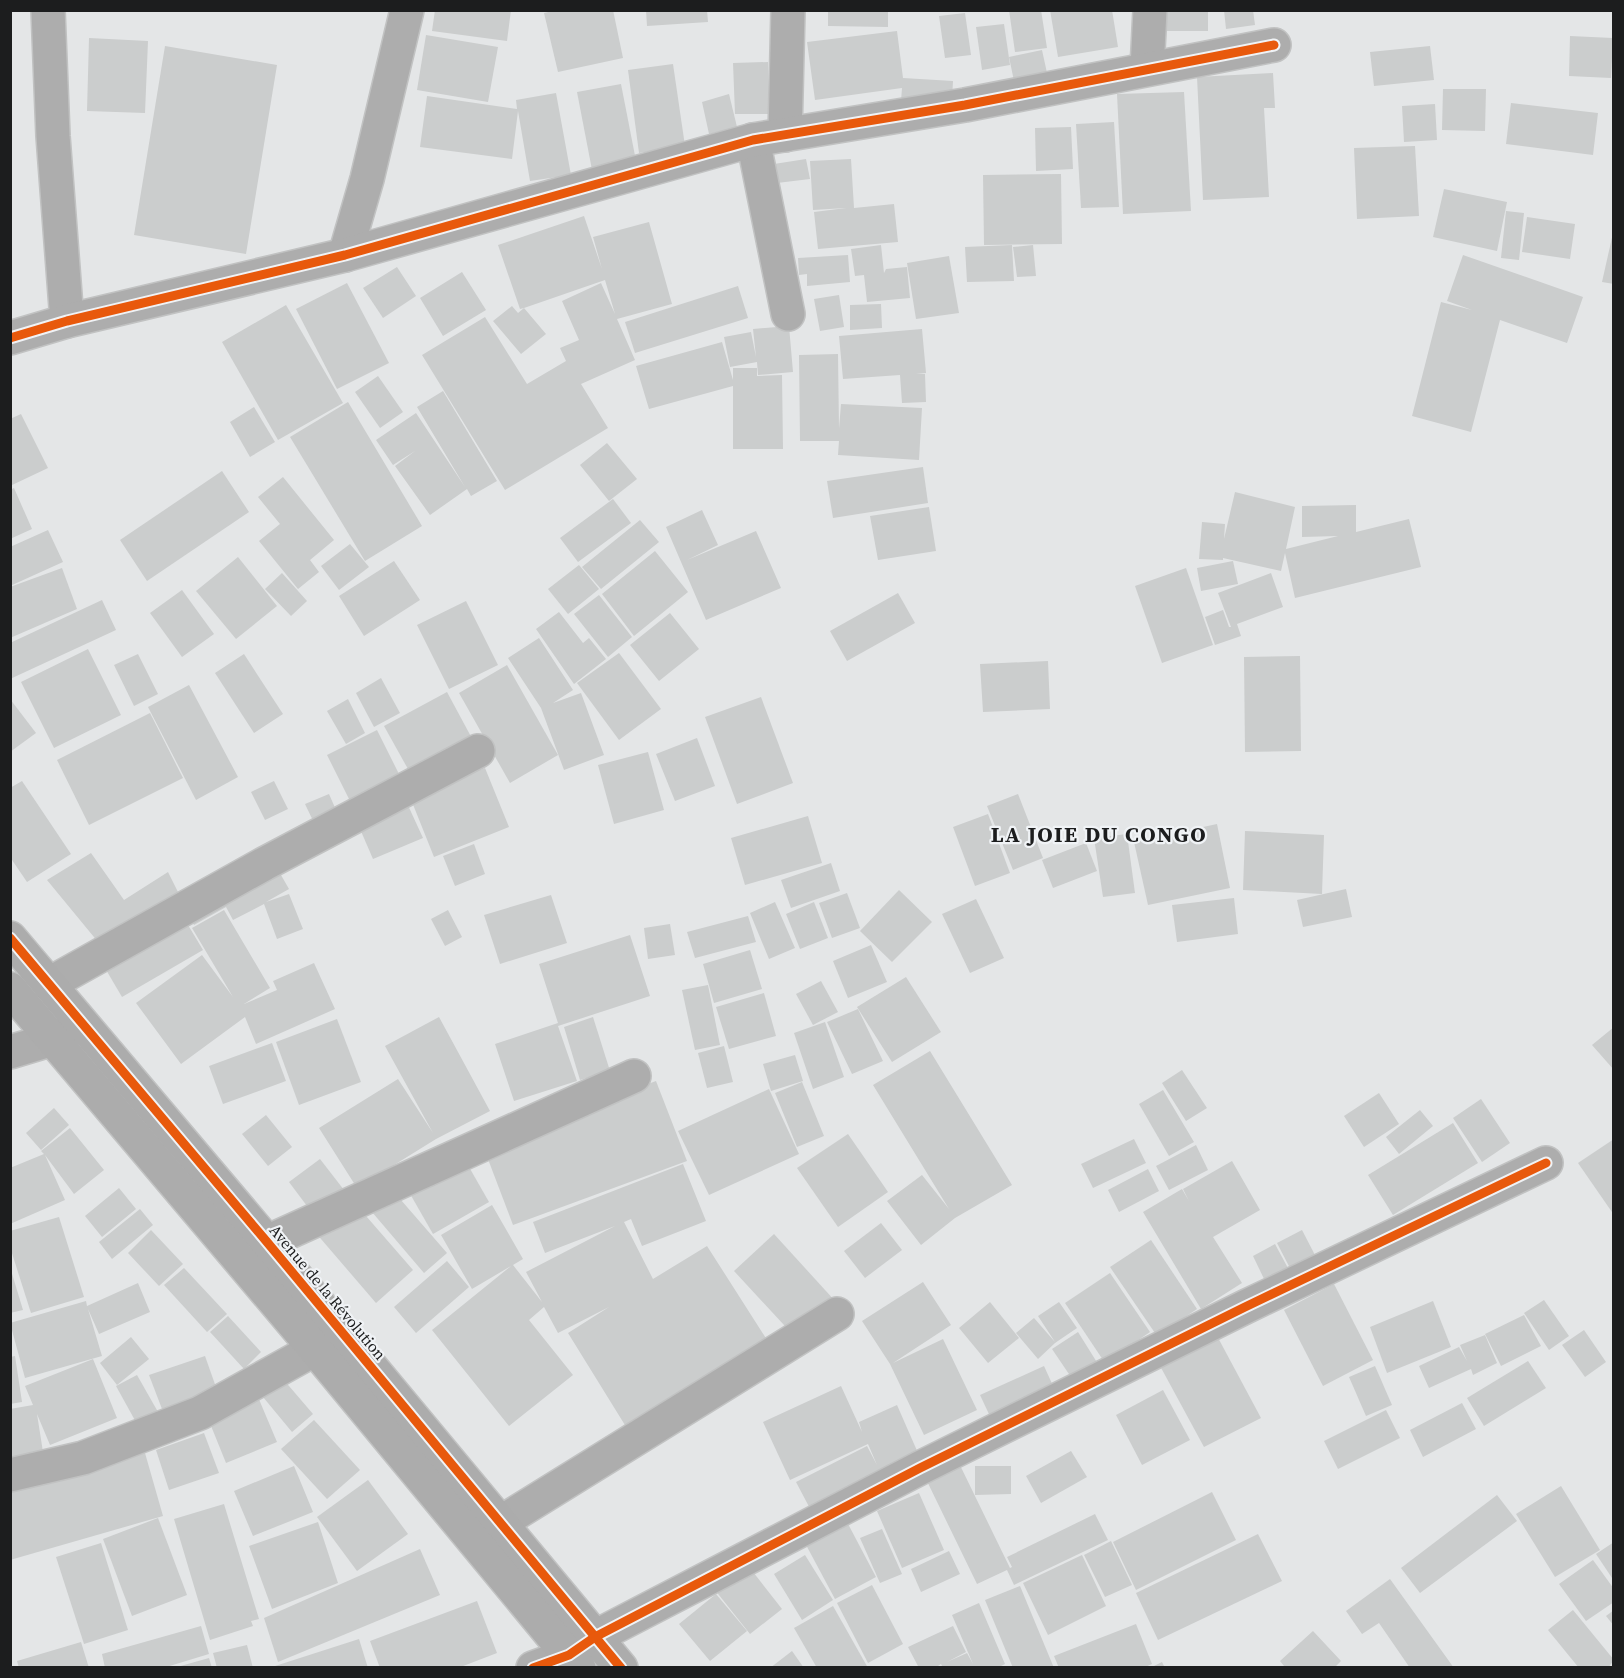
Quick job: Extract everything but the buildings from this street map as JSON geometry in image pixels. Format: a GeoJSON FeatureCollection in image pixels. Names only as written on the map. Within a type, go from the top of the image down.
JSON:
{"type":"FeatureCollection","features":[{"type":"Feature","properties":{"kind":"street"},"geometry":{"type":"LineString","coordinates":[[48,10],[53,136],[67,321]]}},
{"type":"Feature","properties":{"kind":"street"},"geometry":{"type":"LineString","coordinates":[[345,255],[367,178],[407,10]]}},
{"type":"Feature","properties":{"kind":"street"},"geometry":{"type":"LineString","coordinates":[[788,314],[769,137],[789,10]]}},
{"type":"Feature","properties":{"kind":"street"},"geometry":{"type":"LineString","coordinates":[[1147,69],[1150,10]]}},
{"type":"Feature","properties":{"kind":"street"},"geometry":{"type":"LineString","coordinates":[[10,338],[67,321],[345,255],[769,137],[965,105],[1274,45]]}},
{"type":"Feature","properties":{"kind":"street"},"geometry":{"type":"LineString","coordinates":[[49,984],[264,864],[478,751]]}},
{"type":"Feature","properties":{"kind":"street","name":"Avenue de la Révolution"},"geometry":{"type":"LineString","coordinates":[[10,938],[267,1242],[328,1339],[574,1661]]}},
{"type":"Feature","properties":{"kind":"street","name":"Avenue de la Révolution"},"geometry":{"type":"LineString","coordinates":[[10,989],[328,1339],[500,1523],[621,1668]]}},
{"type":"Feature","properties":{"kind":"street"},"geometry":{"type":"LineString","coordinates":[[10,1052],[53,1039],[82,1025]]}},
{"type":"Feature","properties":{"kind":"street"},"geometry":{"type":"LineString","coordinates":[[267,1242],[634,1076]]}},
{"type":"Feature","properties":{"kind":"street"},"geometry":{"type":"LineString","coordinates":[[533,1668],[574,1661],[595,1637],[941,1458],[1235,1312],[1546,1163]]}},
{"type":"Feature","properties":{"kind":"street"},"geometry":{"type":"LineString","coordinates":[[500,1523],[837,1314]]}},
{"type":"Feature","properties":{"kind":"street"},"geometry":{"type":"LineString","coordinates":[[10,1475],[84,1458],[200,1413],[328,1339]]}},
{"type":"Feature","properties":{"kind":"cycle path"},"geometry":{"type":"LineString","coordinates":[[10,338],[67,321],[345,255],[753,140],[965,105],[1274,45]]}},
{"type":"Feature","properties":{"kind":"cycle path"},"geometry":{"type":"LineString","coordinates":[[10,938],[267,1242],[621,1668]]}},
{"type":"Feature","properties":{"kind":"cycle path"},"geometry":{"type":"LineString","coordinates":[[533,1668],[569,1655],[595,1637],[920,1468],[1245,1307],[1546,1163]]}},
{"type":"Feature","properties":{"kind":"district","name":"LA JOIE DU CONGO"},"geometry":{"type":"Point","coordinates":[1099,834]}}]}
